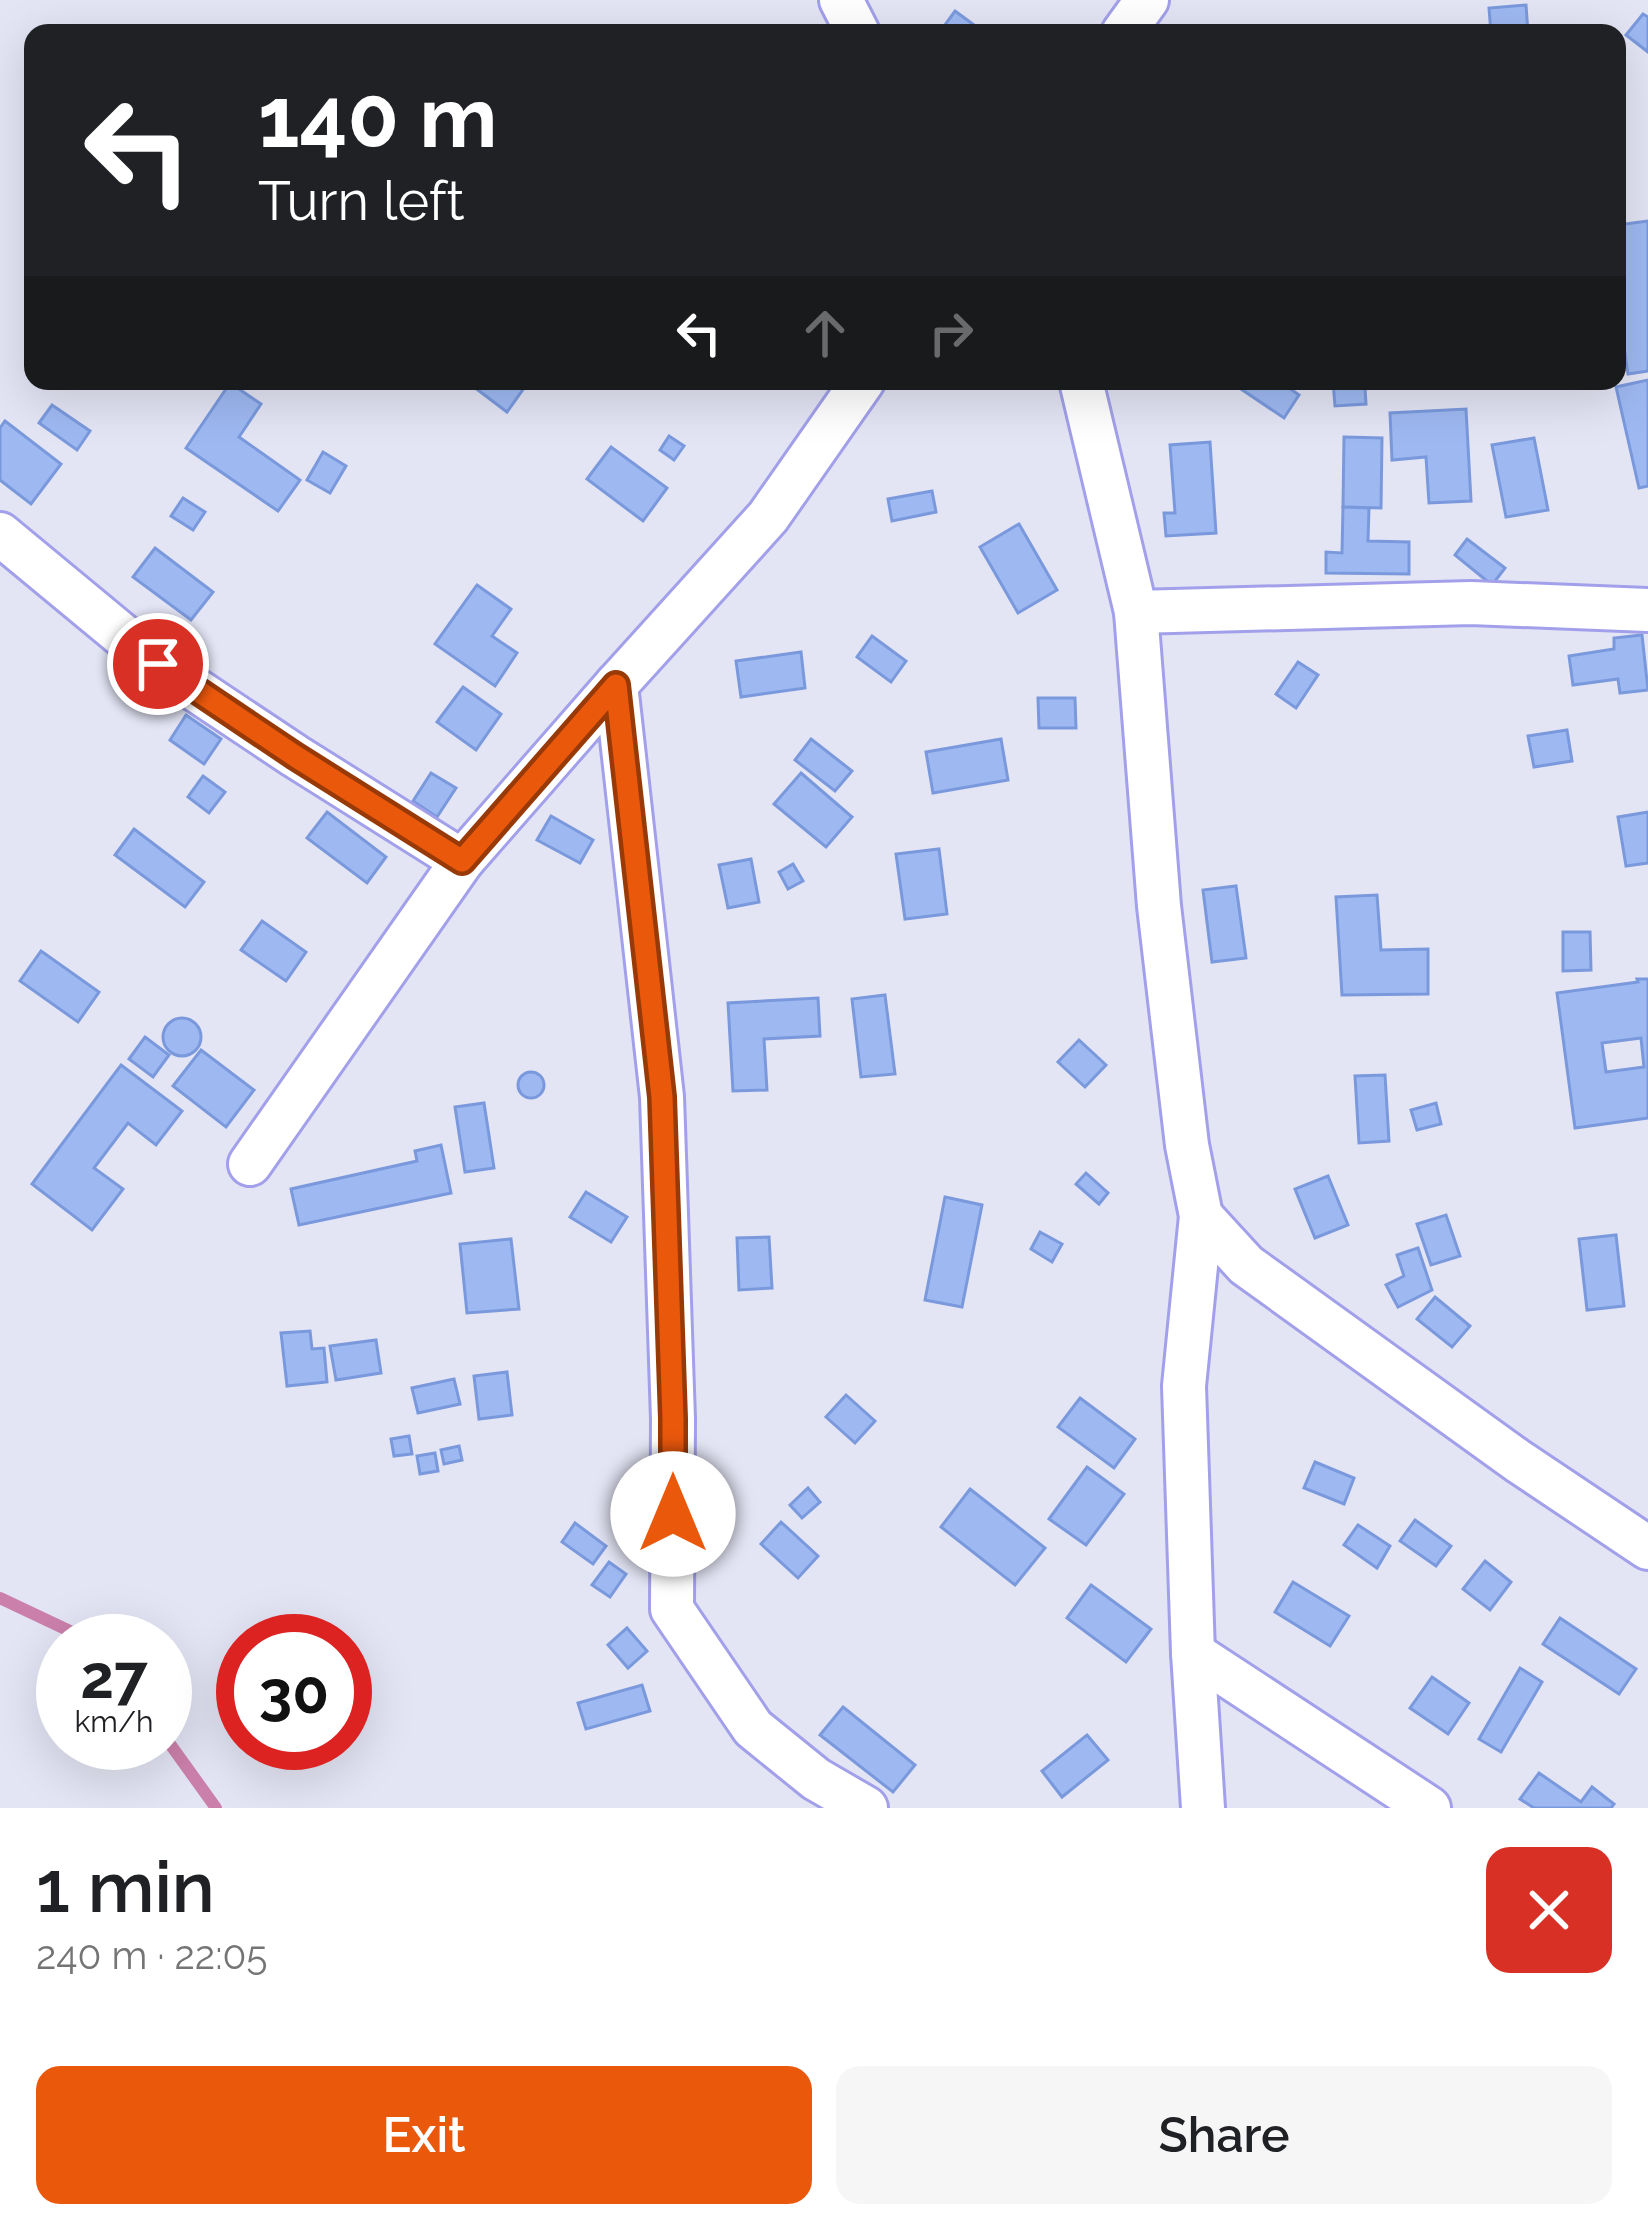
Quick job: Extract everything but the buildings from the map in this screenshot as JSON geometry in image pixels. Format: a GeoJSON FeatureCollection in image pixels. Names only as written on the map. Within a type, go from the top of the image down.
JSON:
{"type":"FeatureCollection","features":[{"type":"Feature","properties":{"kind":"street"},"geometry":{"type":"LineString","coordinates":[[250,1164],[462,861],[768,518],[856,390]]}},
{"type":"Feature","properties":{"kind":"street"},"geometry":{"type":"LineString","coordinates":[[1083,390],[1136,612],[1159,906],[1186,1145],[1201,1216],[1184,1386],[1203,1808]]}},
{"type":"Feature","properties":{"kind":"street"},"geometry":{"type":"LineString","coordinates":[[0,534],[158,664],[462,861]]}},
{"type":"Feature","properties":{"kind":"street"},"geometry":{"type":"LineString","coordinates":[[1136,612],[1472,603],[1648,610]]}},
{"type":"Feature","properties":{"kind":"street"},"geometry":{"type":"LineString","coordinates":[[616,685],[662,1097],[673,1419],[672,1609],[753,1728],[816,1779],[866,1808]]}},
{"type":"Feature","properties":{"kind":"street"},"geometry":{"type":"LineString","coordinates":[[1201,1216],[1246,1265],[1518,1461],[1648,1548]]}},
{"type":"Feature","properties":{"kind":"street"},"geometry":{"type":"LineString","coordinates":[[1193,1653],[1429,1808]]}},
{"type":"Feature","properties":{"kind":"waterway"},"geometry":{"type":"LineString","coordinates":[[0,1598],[36,1615]]}},
{"type":"Feature","properties":{"kind":"waterway"},"geometry":{"type":"LineString","coordinates":[[189,1770],[216,1808]]}},
{"type":"Feature","properties":{"kind":"route"},"geometry":{"type":"LineString","coordinates":[[158,664],[462,861],[616,685],[662,1097],[673,1514]]}}]}
